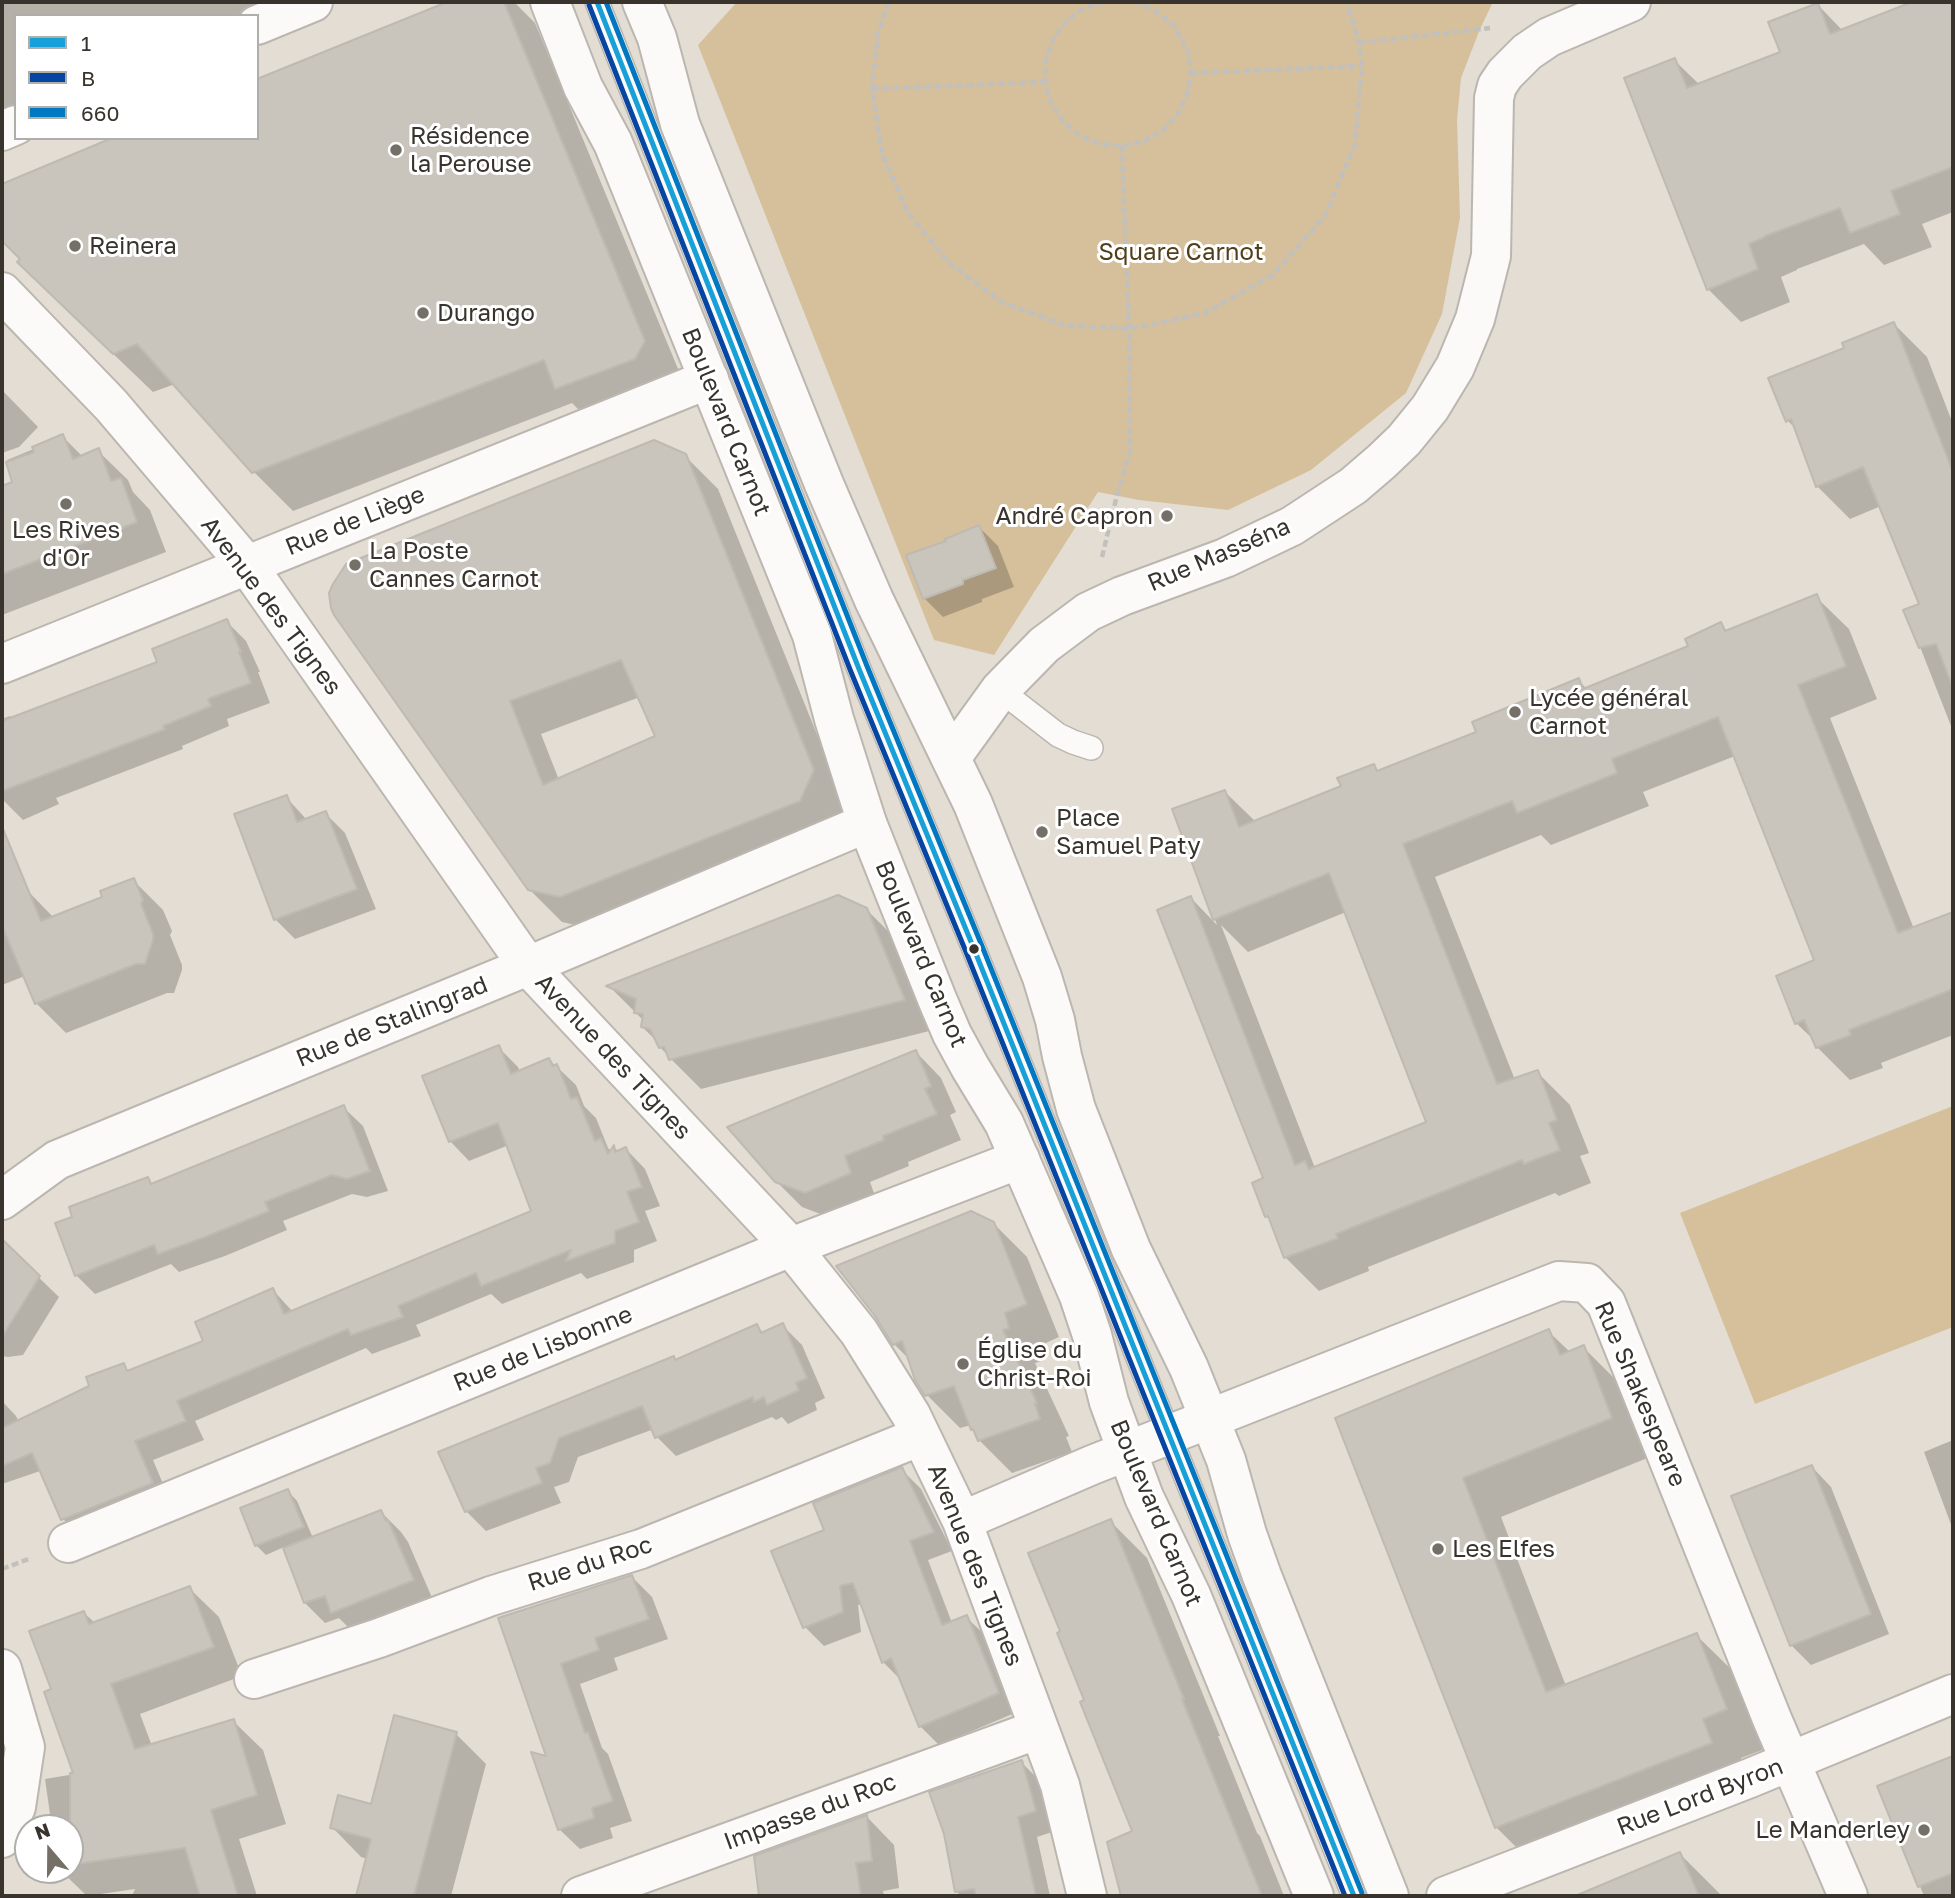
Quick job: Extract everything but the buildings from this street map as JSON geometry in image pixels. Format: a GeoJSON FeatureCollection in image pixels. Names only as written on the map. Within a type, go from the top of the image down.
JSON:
{"type":"FeatureCollection","features":[{"type":"Feature","properties":{"kind":"street"},"geometry":{"type":"LineString","coordinates":[[259,24],[313,2]]}},
{"type":"Feature","properties":{"kind":"street","name":"Boulevard Carnot"},"geometry":{"type":"LineString","coordinates":[[550,2],[583,87],[613,143],[812,635],[834,719],[867,823],[952,1034],[1004,1123],[1079,1296],[1109,1402],[1144,1497],[1191,1595],[1314,1896]]}},
{"type":"Feature","properties":{"kind":"street"},"geometry":{"type":"LineString","coordinates":[[642,2],[656,38],[680,124],[824,484],[879,611],[973,804],[1042,977],[1076,1109],[1131,1250],[1189,1368],[1226,1460],[1262,1576],[1389,1896]]}},
{"type":"Feature","properties":{"kind":"street","name":"Rue Masséna"},"geometry":{"type":"LineString","coordinates":[[951,758],[1000,690],[1044,645],[1088,612],[1122,596],[1225,558],[1292,526],[1353,486],[1404,440],[1430,408],[1455,367],[1475,319],[1491,256],[1494,98],[1497,86],[1505,74],[1527,52],[1549,37],[1570,13],[1631,2]]}},
{"type":"Feature","properties":{"kind":"street","name":"Avenue des Tignes"},"geometry":{"type":"LineString","coordinates":[[2,292],[111,405],[247,565],[528,966],[791,1247],[859,1332],[911,1415],[962,1521],[1060,1785],[1087,1896]]}},
{"type":"Feature","properties":{"kind":"street","name":"Rue de Liège"},"geometry":{"type":"LineString","coordinates":[[2,664],[709,379]]}},
{"type":"Feature","properties":{"kind":"street","name":"Rue de Stalingrad"},"geometry":{"type":"LineString","coordinates":[[2,1200],[57,1160],[867,823]]}},
{"type":"Feature","properties":{"kind":"street","name":"Rue de Lisbonne"},"geometry":{"type":"LineString","coordinates":[[68,1543],[791,1247],[1020,1159]]}},
{"type":"Feature","properties":{"kind":"street","name":"Rue Shakespeare"},"geometry":{"type":"LineString","coordinates":[[962,1521],[1208,1418],[1559,1281],[1587,1283],[1606,1303],[1790,1762],[1848,1896]]}},
{"type":"Feature","properties":{"kind":"street","name":"Rue du Roc"},"geometry":{"type":"LineString","coordinates":[[254,1679],[379,1638],[502,1592],[641,1549],[921,1436]]}},
{"type":"Feature","properties":{"kind":"street"},"geometry":{"type":"LineString","coordinates":[[2,1669],[25,1747],[16,1807],[2,1838]]}},
{"type":"Feature","properties":{"kind":"street","name":"Rue Lord Byron"},"geometry":{"type":"LineString","coordinates":[[1446,1896],[1790,1762],[1953,1694]]}},
{"type":"Feature","properties":{"kind":"street","name":"Impasse du Roc"},"geometry":{"type":"LineString","coordinates":[[581,1896],[1039,1729]]}},
{"type":"Feature","properties":{"kind":"lane"},"geometry":{"type":"LineString","coordinates":[[597,2],[859,669],[1354,1896]]}},
{"type":"Feature","properties":{"kind":"lane"},"geometry":{"type":"LineString","coordinates":[[1000,690],[1058,735],[1091,748]]}},
{"type":"Feature","properties":{"kind":"path"},"geometry":{"type":"LineString","coordinates":[[889,2],[878,33],[872,89],[881,153],[908,213],[949,263],[1002,302],[1064,325],[1129,329],[1205,313],[1273,275],[1325,216],[1355,144],[1362,66],[1359,43],[1346,2]]}},
{"type":"Feature","properties":{"kind":"path"},"geometry":{"type":"LineString","coordinates":[[1104,2],[1086,8],[1067,20],[1054,38],[1046,59],[1045,82],[1051,103],[1063,121],[1080,136],[1100,144],[1122,146],[1144,141],[1163,130],[1178,114],[1187,95],[1191,73],[1187,49],[1175,27],[1156,11],[1134,2]]}},
{"type":"Feature","properties":{"kind":"path"},"geometry":{"type":"LineString","coordinates":[[1359,43],[1494,28]]}},
{"type":"Feature","properties":{"kind":"path"},"geometry":{"type":"LineString","coordinates":[[1191,73],[1362,66]]}},
{"type":"Feature","properties":{"kind":"path"},"geometry":{"type":"LineString","coordinates":[[872,89],[1045,82]]}},
{"type":"Feature","properties":{"kind":"path"},"geometry":{"type":"LineString","coordinates":[[1088,612],[1130,452],[1129,329],[1122,146]]}},
{"type":"Feature","properties":{"kind":"green space","name":"Square Carnot"},"geometry":{"type":"Polygon","coordinates":[[[737,2],[1493,2],[1461,78],[1457,120],[1460,218],[1442,314],[1406,393],[1311,470],[1228,510],[1139,500],[1098,492],[994,655],[934,640],[698,45],[737,2]]]}},
{"type":"Feature","properties":{"kind":"green space"},"geometry":{"type":"Polygon","coordinates":[[[1953,1106],[1953,1327],[1755,1404],[1680,1213],[1953,1106]]]}},
{"type":"Feature","properties":{"kind":"transit line","name":"1"},"geometry":{"type":"LineString","coordinates":[[597,2],[859,669],[1354,1896]]}},
{"type":"Feature","properties":{"kind":"transit line","name":"660"},"geometry":{"type":"LineString","coordinates":[[606,2],[867,666],[1362,1893]]}},
{"type":"Feature","properties":{"kind":"transit line","name":"B"},"geometry":{"type":"LineString","coordinates":[[589,5],[851,672],[1345,1896]]}},
{"type":"Feature","properties":{"kind":"place","name":"Résidence la Perouse"},"geometry":{"type":"Point","coordinates":[396,150]}},
{"type":"Feature","properties":{"kind":"place","name":"Reinera"},"geometry":{"type":"Point","coordinates":[75,246]}},
{"type":"Feature","properties":{"kind":"place","name":"Durango"},"geometry":{"type":"Point","coordinates":[423,313]}},
{"type":"Feature","properties":{"kind":"place","name":"Les Rives d'Or"},"geometry":{"type":"Point","coordinates":[66,504]}},
{"type":"Feature","properties":{"kind":"place","name":"André Capron"},"geometry":{"type":"Point","coordinates":[1167,516]}},
{"type":"Feature","properties":{"kind":"place","name":"La Poste Cannes Carnot"},"geometry":{"type":"Point","coordinates":[355,565]}},
{"type":"Feature","properties":{"kind":"place","name":"Lycée général Carnot"},"geometry":{"type":"Point","coordinates":[1515,712]}},
{"type":"Feature","properties":{"kind":"place","name":"Place Samuel Paty"},"geometry":{"type":"Point","coordinates":[1042,832]}},
{"type":"Feature","properties":{"kind":"place","name":"Église du Christ-Roi"},"geometry":{"type":"Point","coordinates":[963,1364]}},
{"type":"Feature","properties":{"kind":"place","name":"Les Elfes"},"geometry":{"type":"Point","coordinates":[1438,1549]}},
{"type":"Feature","properties":{"kind":"place","name":"Le Manderley"},"geometry":{"type":"Point","coordinates":[1924,1830]}}]}
